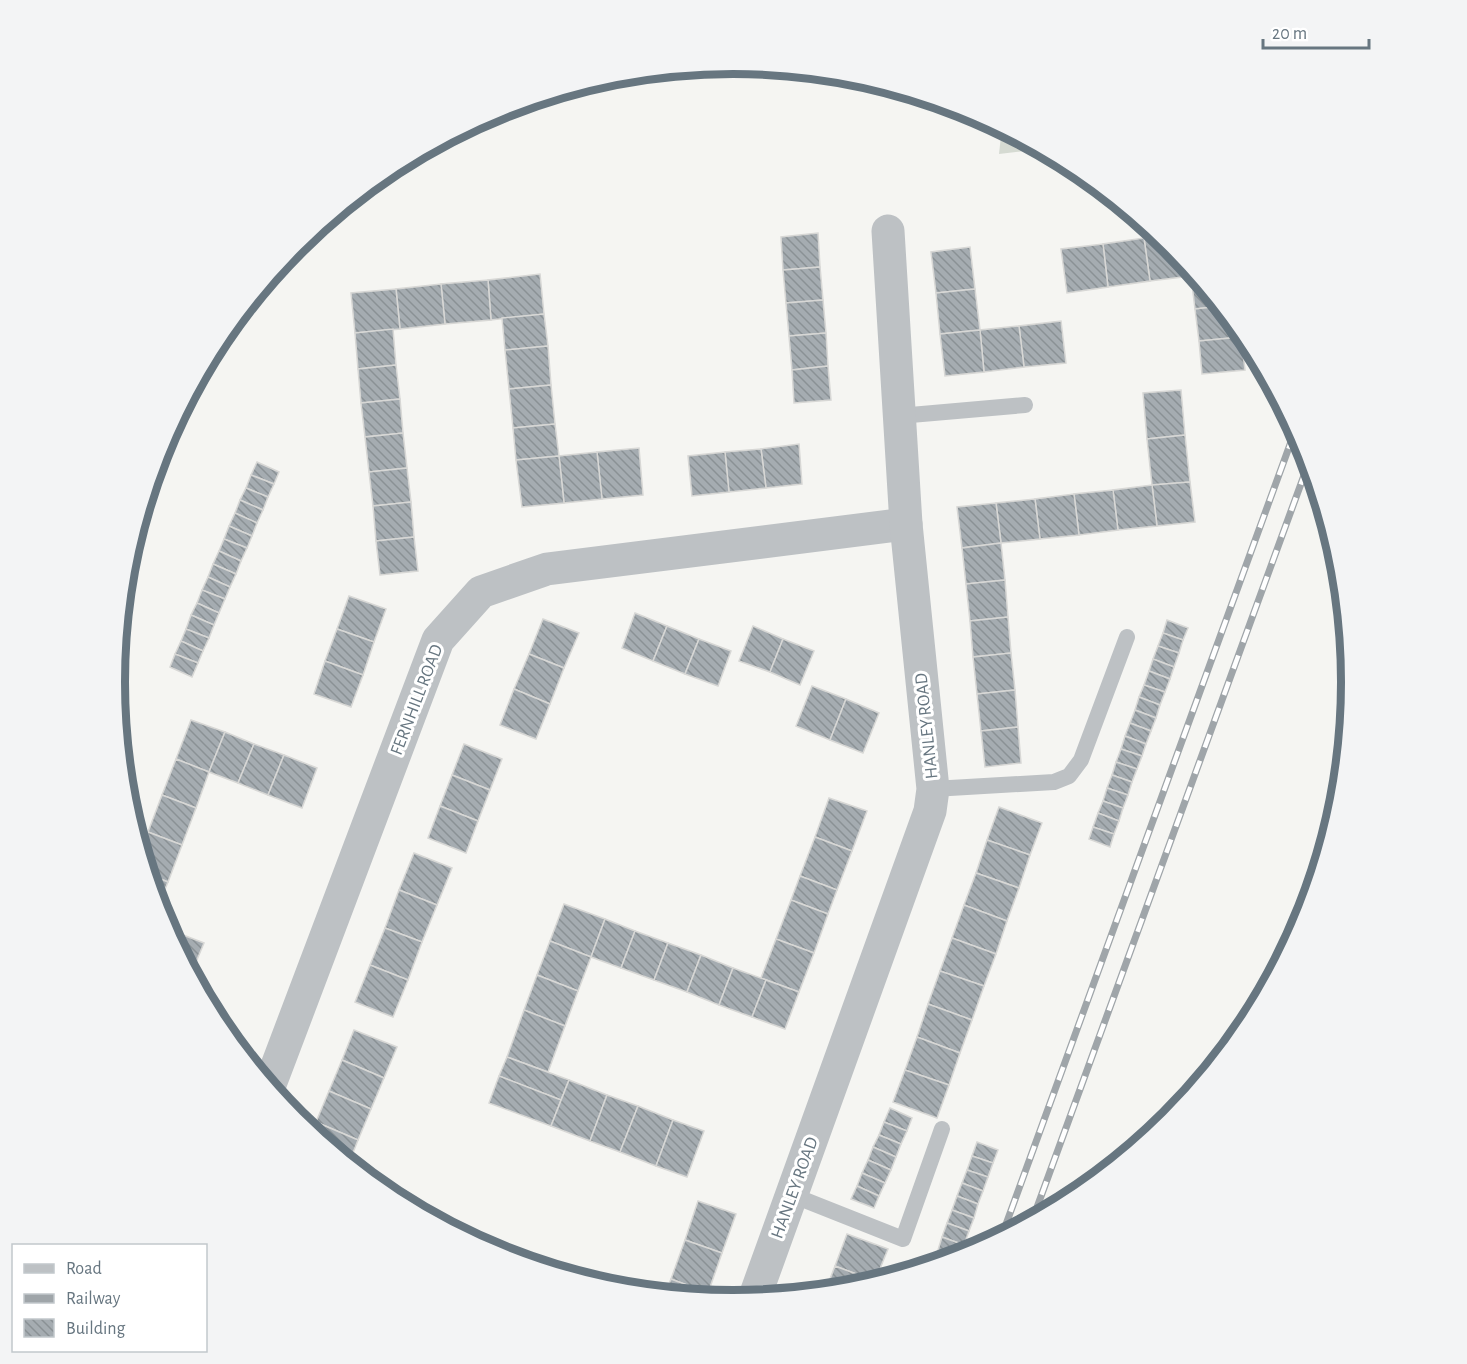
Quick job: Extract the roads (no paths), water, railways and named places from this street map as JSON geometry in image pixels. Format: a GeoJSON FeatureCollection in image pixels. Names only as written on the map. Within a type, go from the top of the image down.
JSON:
{"type":"FeatureCollection","features":[{"type":"Feature","properties":{"kind":"street","name":"HANLEY ROAD"},"geometry":{"type":"LineString","coordinates":[[758,1289],[930,812],[933,789],[906,524],[888,231]]}},
{"type":"Feature","properties":{"kind":"street","name":"FERNHILL ROAD"},"geometry":{"type":"LineString","coordinates":[[272,1078],[438,640],[481,592],[546,569],[906,524]]}},
{"type":"Feature","properties":{"kind":"lane"},"geometry":{"type":"LineString","coordinates":[[899,416],[1025,405]]}},
{"type":"Feature","properties":{"kind":"lane"},"geometry":{"type":"LineString","coordinates":[[933,789],[1054,782],[1069,776],[1081,760],[1127,638]]}},
{"type":"Feature","properties":{"kind":"lane"},"geometry":{"type":"LineString","coordinates":[[792,1195],[903,1239],[942,1129]]}},
{"type":"Feature","properties":{"kind":"railway"},"geometry":{"type":"LineString","coordinates":[[1005,1227],[1292,440]]}},
{"type":"Feature","properties":{"kind":"railway"},"geometry":{"type":"LineString","coordinates":[[1036,1210],[1305,473]]}}]}
